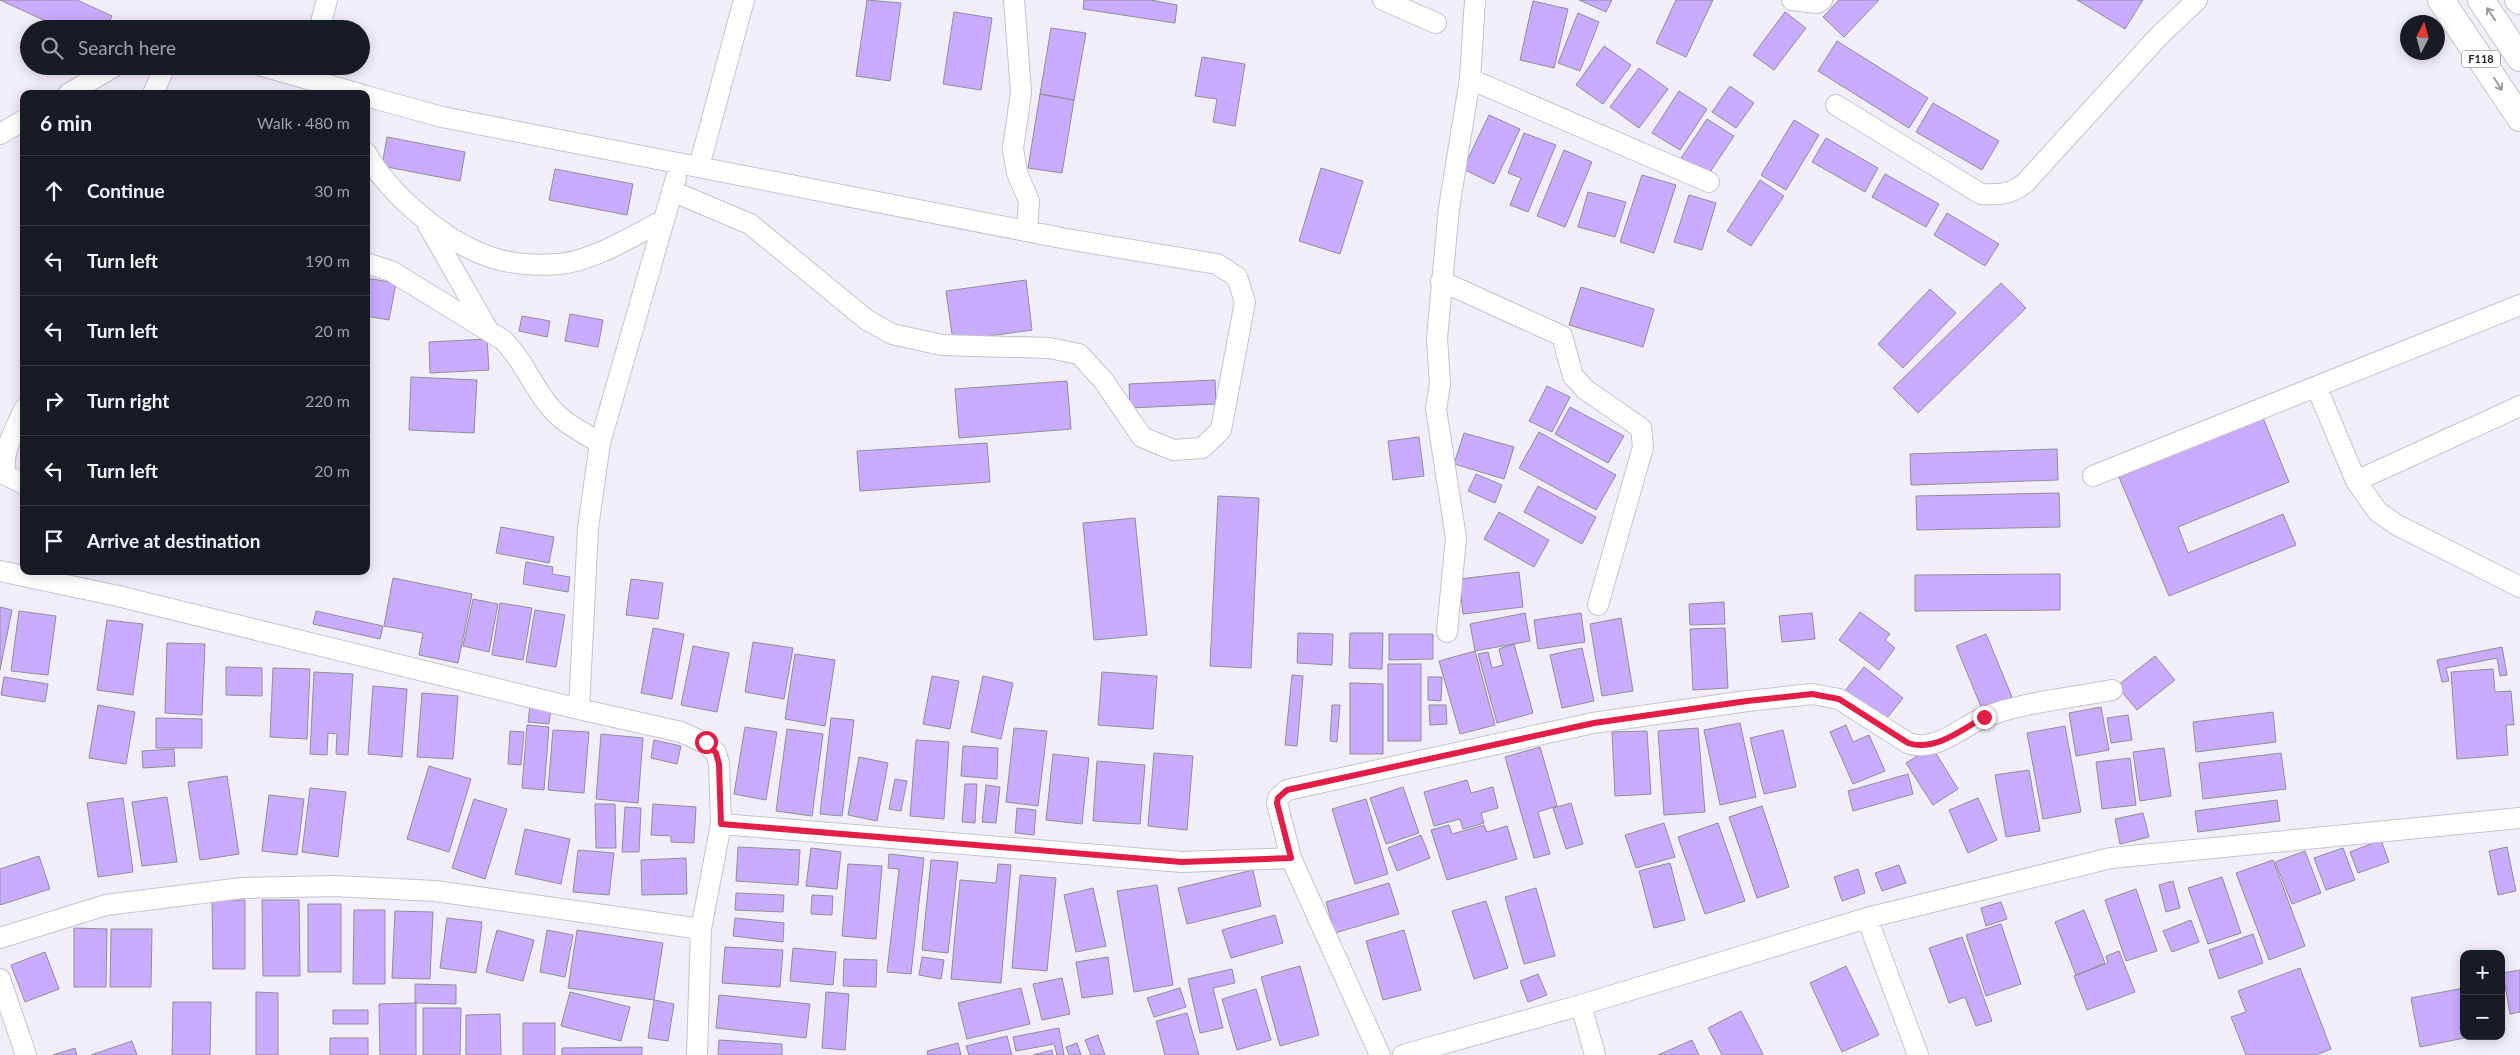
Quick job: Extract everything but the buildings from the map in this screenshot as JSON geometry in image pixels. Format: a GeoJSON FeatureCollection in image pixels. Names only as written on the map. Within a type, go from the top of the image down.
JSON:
{"type":"FeatureCollection","features":[{"type":"Feature","properties":{"kind":"main road","name":"F118"},"geometry":{"type":"LineString","coordinates":[[2441,0],[2520,118]]}},
{"type":"Feature","properties":{"kind":"main road","name":"F118"},"geometry":{"type":"LineString","coordinates":[[2481,0],[2520,58]]}},
{"type":"Feature","properties":{"kind":"street"},"geometry":{"type":"LineString","coordinates":[[321,20],[327,0]]}},
{"type":"Feature","properties":{"kind":"street"},"geometry":{"type":"LineString","coordinates":[[579,709],[588,528],[600,443],[672,191],[690,165],[744,0]]}},
{"type":"Feature","properties":{"kind":"street"},"geometry":{"type":"LineString","coordinates":[[1014,0],[1021,92],[1013,149],[1017,173],[1029,201],[1027,231]]}},
{"type":"Feature","properties":{"kind":"street"},"geometry":{"type":"LineString","coordinates":[[1383,0],[1436,23]]}},
{"type":"Feature","properties":{"kind":"street"},"geometry":{"type":"LineString","coordinates":[[1447,632],[1456,538],[1436,410],[1440,384],[1437,338],[1449,208],[1470,78],[1475,0]]}},
{"type":"Feature","properties":{"kind":"street"},"geometry":{"type":"LineString","coordinates":[[1792,0],[1817,3],[1822,0]]}},
{"type":"Feature","properties":{"kind":"street"},"geometry":{"type":"LineString","coordinates":[[1836,105],[1981,194],[1998,195],[2014,192],[2025,183],[2158,36],[2197,0]]}},
{"type":"Feature","properties":{"kind":"street"},"geometry":{"type":"LineString","coordinates":[[75,90],[100,75]]}},
{"type":"Feature","properties":{"kind":"street"},"geometry":{"type":"LineString","coordinates":[[156,90],[161,75]]}},
{"type":"Feature","properties":{"kind":"street"},"geometry":{"type":"LineString","coordinates":[[292,75],[331,89]]}},
{"type":"Feature","properties":{"kind":"street"},"geometry":{"type":"LineString","coordinates":[[1470,78],[1709,182]]}},
{"type":"Feature","properties":{"kind":"street"},"geometry":{"type":"LineString","coordinates":[[370,97],[442,117],[1027,231],[1217,264],[1237,277],[1245,302],[1221,430],[1202,448],[1173,450],[1142,437],[1103,380],[1078,354],[1049,348],[942,345],[892,334],[867,320],[750,224],[672,191]]}},
{"type":"Feature","properties":{"kind":"street"},"geometry":{"type":"LineString","coordinates":[[0,134],[20,122]]}},
{"type":"Feature","properties":{"kind":"street"},"geometry":{"type":"LineString","coordinates":[[370,158],[386,180],[421,215],[451,238],[490,257],[516,263],[559,264],[583,258],[664,220]]}},
{"type":"Feature","properties":{"kind":"street"},"geometry":{"type":"LineString","coordinates":[[421,215],[471,296],[489,332]]}},
{"type":"Feature","properties":{"kind":"street"},"geometry":{"type":"LineString","coordinates":[[370,264],[391,271],[489,332],[514,350],[549,406],[564,421],[600,443]]}},
{"type":"Feature","properties":{"kind":"street"},"geometry":{"type":"LineString","coordinates":[[1441,281],[1562,336],[1573,376],[1586,390],[1640,428],[1643,447],[1598,604]]}},
{"type":"Feature","properties":{"kind":"street"},"geometry":{"type":"LineString","coordinates":[[2093,476],[2317,388],[2520,305]]}},
{"type":"Feature","properties":{"kind":"street"},"geometry":{"type":"LineString","coordinates":[[2317,388],[2356,481],[2378,512],[2397,525],[2520,587]]}},
{"type":"Feature","properties":{"kind":"street"},"geometry":{"type":"LineString","coordinates":[[2356,481],[2520,406]]}},
{"type":"Feature","properties":{"kind":"street"},"geometry":{"type":"LineString","coordinates":[[20,418],[6,451],[4,466],[6,474],[20,482]]}},
{"type":"Feature","properties":{"kind":"street"},"geometry":{"type":"LineString","coordinates":[[0,571],[118,596],[579,709],[681,732],[706,742],[716,753],[719,764],[721,824],[700,929],[697,1055]]}},
{"type":"Feature","properties":{"kind":"street"},"geometry":{"type":"LineString","coordinates":[[1380,1055],[1291,858],[1277,803],[1278,798],[1287,790],[1594,723],[1747,701],[1812,694],[1839,699],[1908,743],[1926,745],[1946,739],[1984,717],[2112,690]]}},
{"type":"Feature","properties":{"kind":"street"},"geometry":{"type":"LineString","coordinates":[[1404,1055],[1581,1005],[1867,918],[2111,858],[2520,818]]}},
{"type":"Feature","properties":{"kind":"street"},"geometry":{"type":"LineString","coordinates":[[721,824],[1182,862],[1291,858]]}},
{"type":"Feature","properties":{"kind":"street"},"geometry":{"type":"LineString","coordinates":[[0,938],[106,905],[242,888],[334,886],[436,891],[700,929]]}},
{"type":"Feature","properties":{"kind":"street"},"geometry":{"type":"LineString","coordinates":[[1867,918],[1918,1055]]}},
{"type":"Feature","properties":{"kind":"street"},"geometry":{"type":"LineString","coordinates":[[0,979],[26,1055]]}},
{"type":"Feature","properties":{"kind":"street"},"geometry":{"type":"LineString","coordinates":[[1581,1005],[1595,1055]]}},
{"type":"Feature","properties":{"kind":"route"},"geometry":{"type":"LineString","coordinates":[[706,742],[716,753],[719,764],[721,824],[1066,854],[1182,862],[1291,858],[1277,803],[1278,798],[1287,790],[1594,723],[1747,701],[1812,694],[1839,699],[1915,746],[1931,744],[1946,739],[1984,717]]}}]}
